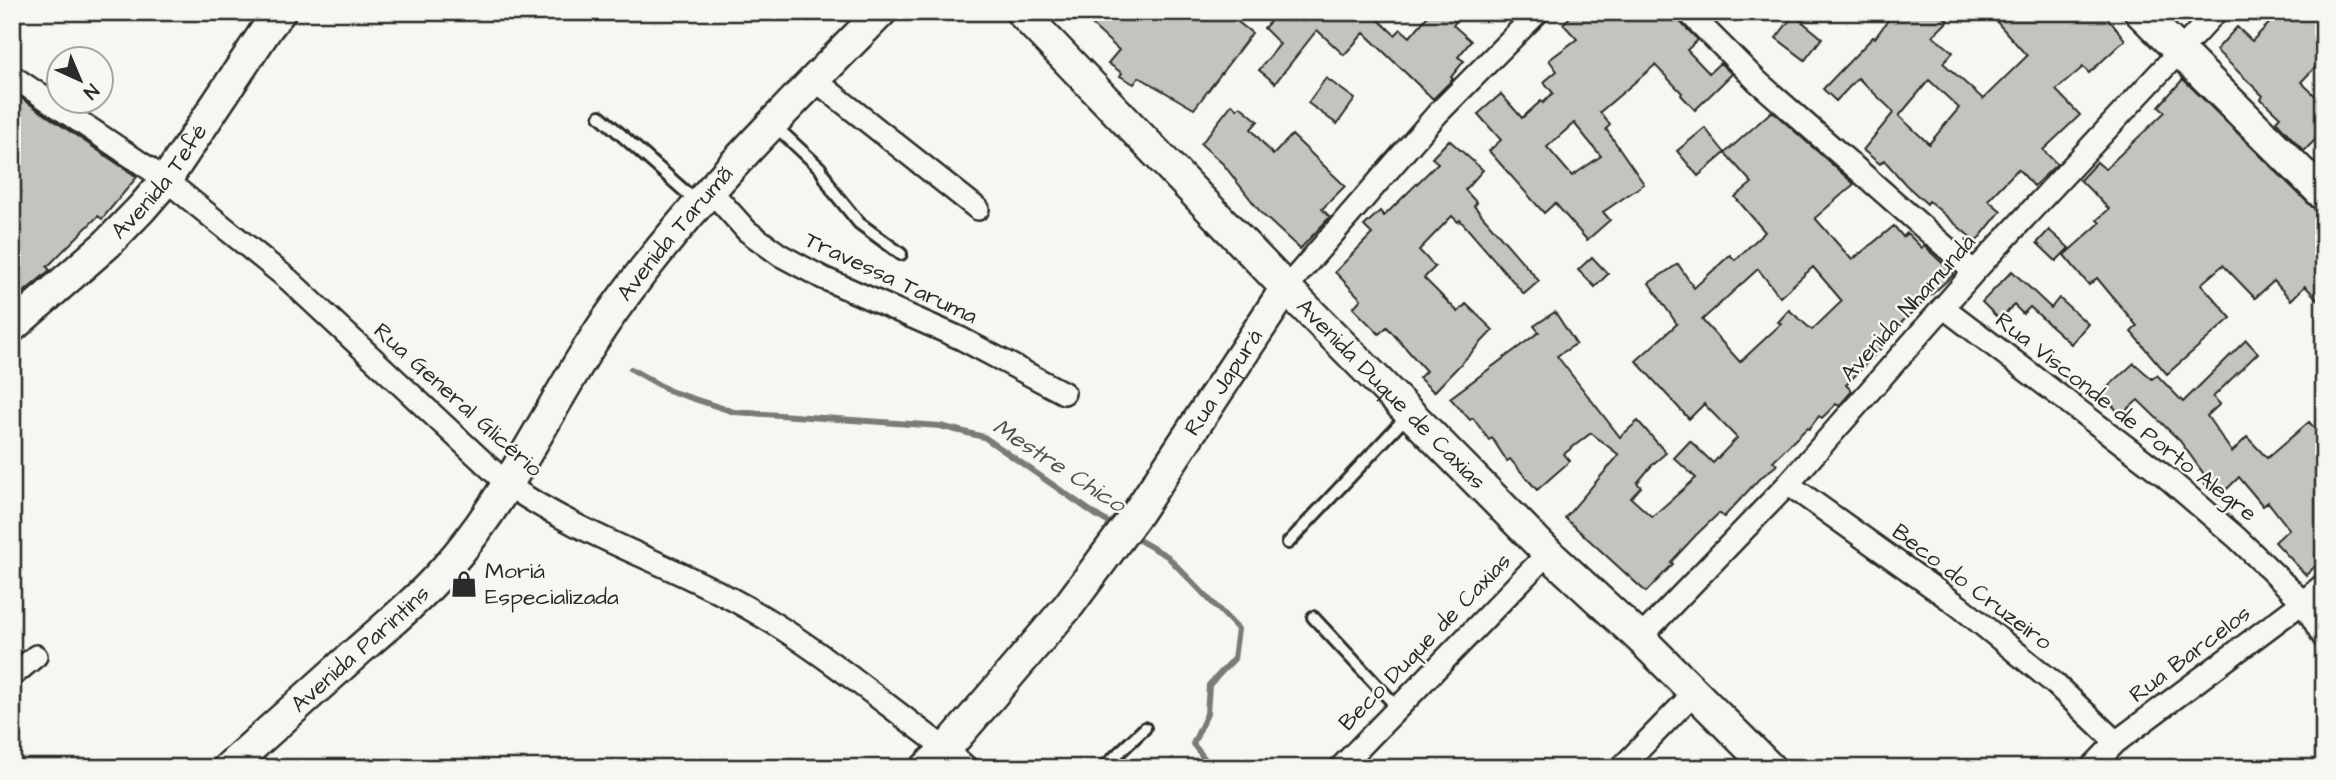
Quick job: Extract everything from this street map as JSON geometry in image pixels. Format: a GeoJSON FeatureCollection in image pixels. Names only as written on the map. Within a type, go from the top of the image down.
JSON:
{"type":"FeatureCollection","features":[{"type":"Feature","properties":{"kind":"street","name":"Avenida Tarumã"},"geometry":{"type":"LineString","coordinates":[[508,485],[594,338],[652,260],[705,197],[881,12]]}},
{"type":"Feature","properties":{"kind":"street","name":"Avenida Duque de Caxias"},"geometry":{"type":"LineString","coordinates":[[1021,12],[1286,288],[1548,553],[1640,638],[1770,768]]}},
{"type":"Feature","properties":{"kind":"street","name":"Rua Japurá"},"geometry":{"type":"LineString","coordinates":[[946,762],[1069,606],[1138,512],[1286,288],[1438,113],[1538,12]]}},
{"type":"Feature","properties":{"kind":"street"},"geometry":{"type":"LineString","coordinates":[[1688,12],[1757,81],[1974,272]]}},
{"type":"Feature","properties":{"kind":"street"},"geometry":{"type":"LineString","coordinates":[[2140,12],[2324,195]]}},
{"type":"Feature","properties":{"kind":"street","name":"Avenida Nhamundá"},"geometry":{"type":"LineString","coordinates":[[1640,638],[1788,484],[1974,272],[2216,12]]}},
{"type":"Feature","properties":{"kind":"street","name":"Avenida Tefé"},"geometry":{"type":"LineString","coordinates":[[12,327],[107,244],[166,180],[276,14]]}},
{"type":"Feature","properties":{"kind":"street","name":"Rua General Glicério"},"geometry":{"type":"LineString","coordinates":[[12,76],[166,180],[289,280],[508,485],[533,502],[592,533],[723,594],[778,626],[946,762]]}},
{"type":"Feature","properties":{"kind":"street"},"geometry":{"type":"LineString","coordinates":[[815,80],[978,209]]}},
{"type":"Feature","properties":{"kind":"street","name":"Travessa Taruma"},"geometry":{"type":"LineString","coordinates":[[705,197],[780,255],[823,278],[960,338],[1063,393]]}},
{"type":"Feature","properties":{"kind":"street","name":"Rua Visconde de Porto Alegre"},"geometry":{"type":"LineString","coordinates":[[1943,307],[2166,477],[2237,538],[2303,602],[2324,638]]}},
{"type":"Feature","properties":{"kind":"street","name":"Beco do Cruzeiro"},"geometry":{"type":"LineString","coordinates":[[1788,484],[1959,606],[2054,682],[2116,742]]}},
{"type":"Feature","properties":{"kind":"street","name":"Avenida Parintins"},"geometry":{"type":"LineString","coordinates":[[228,768],[446,569],[477,531],[508,485]]}},
{"type":"Feature","properties":{"kind":"street","name":"Beco Duque de Caxias"},"geometry":{"type":"LineString","coordinates":[[1340,768],[1548,553]]}},
{"type":"Feature","properties":{"kind":"street","name":"Rua Barcelos"},"geometry":{"type":"LineString","coordinates":[[2091,768],[2116,742],[2324,584]]}},
{"type":"Feature","properties":{"kind":"street"},"geometry":{"type":"LineString","coordinates":[[2303,602],[2324,618]]}},
{"type":"Feature","properties":{"kind":"street"},"geometry":{"type":"LineString","coordinates":[[12,676],[36,656]]}},
{"type":"Feature","properties":{"kind":"street"},"geometry":{"type":"LineString","coordinates":[[1621,768],[1695,692]]}},
{"type":"Feature","properties":{"kind":"lane"},"geometry":{"type":"LineString","coordinates":[[600,116],[705,197]]}},
{"type":"Feature","properties":{"kind":"lane"},"geometry":{"type":"LineString","coordinates":[[773,124],[820,168],[832,191],[859,223],[901,254]]}},
{"type":"Feature","properties":{"kind":"lane"},"geometry":{"type":"LineString","coordinates":[[1288,543],[1411,412]]}},
{"type":"Feature","properties":{"kind":"lane"},"geometry":{"type":"LineString","coordinates":[[1313,617],[1397,707]]}},
{"type":"Feature","properties":{"kind":"lane"},"geometry":{"type":"LineString","coordinates":[[1103,768],[1145,728]]}},
{"type":"Feature","properties":{"kind":"building"},"geometry":{"type":"Polygon","coordinates":[[[1078,12],[1225,12],[1252,33],[1194,109],[1139,77],[1134,84],[1120,76],[1122,73],[1108,63],[1119,50],[1078,12]]]}},
{"type":"Feature","properties":{"kind":"building"},"geometry":{"type":"Polygon","coordinates":[[[1279,12],[1370,12],[1395,35],[1401,29],[1410,37],[1431,12],[1464,12],[1453,25],[1471,41],[1458,57],[1464,61],[1451,77],[1453,79],[1433,99],[1364,33],[1344,55],[1317,30],[1275,83],[1259,70],[1280,44],[1264,28],[1279,12]]]}},
{"type":"Feature","properties":{"kind":"building"},"geometry":{"type":"Polygon","coordinates":[[[1575,12],[1675,12],[1679,21],[1698,40],[1687,50],[1709,73],[1720,63],[1732,74],[1695,110],[1655,65],[1600,112],[1610,125],[1606,129],[1644,184],[1603,212],[1610,220],[1587,240],[1555,203],[1544,213],[1489,151],[1501,140],[1478,114],[1501,94],[1522,118],[1553,93],[1544,82],[1557,71],[1549,60],[1577,39],[1563,24],[1575,12]],[[1574,123],[1547,147],[1572,176],[1601,156],[1574,123]]]}},
{"type":"Feature","properties":{"kind":"building"},"geometry":{"type":"Polygon","coordinates":[[[1894,12],[1939,12],[1948,21],[1933,36],[1953,52],[1943,63],[1983,99],[2027,56],[1988,12],[2103,12],[2125,40],[2089,73],[2083,67],[2056,90],[2080,115],[2043,150],[2057,164],[2034,186],[2018,169],[1988,200],[2001,211],[1976,242],[1929,201],[1927,204],[1884,160],[1880,164],[1863,150],[1894,112],[1858,78],[1836,101],[1823,89],[1873,37],[1875,38],[1894,12]],[[1929,80],[1899,116],[1929,144],[1959,108],[1929,80]]]}},
{"type":"Feature","properties":{"kind":"building"},"geometry":{"type":"Polygon","coordinates":[[[2280,12],[2324,12],[2324,58],[2301,82],[2324,104],[2324,131],[2304,151],[2276,121],[2280,117],[2261,99],[2263,96],[2216,50],[2237,27],[2252,41],[2280,12]]]}},
{"type":"Feature","properties":{"kind":"building"},"geometry":{"type":"Polygon","coordinates":[[[1794,15],[1822,38],[1805,60],[1776,38],[1794,15]]]}},
{"type":"Feature","properties":{"kind":"building"},"geometry":{"type":"Polygon","coordinates":[[[1326,78],[1355,99],[1337,124],[1308,103],[1326,78]]]}},
{"type":"Feature","properties":{"kind":"building"},"geometry":{"type":"Polygon","coordinates":[[[2183,79],[2312,207],[2324,212],[2324,306],[2305,286],[2291,300],[2274,281],[2255,298],[2223,265],[2201,284],[2231,318],[2167,374],[2131,332],[2137,326],[2097,278],[2089,285],[2064,255],[2100,223],[2097,220],[2109,209],[2080,180],[2097,162],[2105,169],[2165,112],[2159,106],[2183,79]]]}},
{"type":"Feature","properties":{"kind":"building"},"geometry":{"type":"Polygon","coordinates":[[[12,92],[137,177],[102,219],[98,216],[47,267],[50,270],[12,302],[12,92]]]}},
{"type":"Feature","properties":{"kind":"building"},"geometry":{"type":"Polygon","coordinates":[[[1232,104],[1237,109],[1240,106],[1258,121],[1251,129],[1273,155],[1292,135],[1345,186],[1322,209],[1330,217],[1300,249],[1262,214],[1223,164],[1201,144],[1232,104]]]}},
{"type":"Feature","properties":{"kind":"building"},"geometry":{"type":"Polygon","coordinates":[[[1772,111],[1854,184],[1815,218],[1852,260],[1894,226],[1903,237],[1907,233],[1922,248],[1924,246],[1954,274],[1884,341],[1886,343],[1846,385],[1852,391],[1839,406],[1836,404],[1822,418],[1819,416],[1809,429],[1773,461],[1777,465],[1759,479],[1724,517],[1719,513],[1696,535],[1646,592],[1565,518],[1619,455],[1591,433],[1564,454],[1570,461],[1537,490],[1510,459],[1507,461],[1492,438],[1489,440],[1473,418],[1470,420],[1450,398],[1539,332],[1534,326],[1555,312],[1576,344],[1557,356],[1620,437],[1638,421],[1666,453],[1637,483],[1641,487],[1631,498],[1652,517],[1696,478],[1674,458],[1690,441],[1713,463],[1737,438],[1704,404],[1689,419],[1636,361],[1677,324],[1649,283],[1678,264],[1694,288],[1730,255],[1735,260],[1765,232],[1735,197],[1752,183],[1725,153],[1772,111]],[[1813,267],[1780,297],[1758,269],[1702,320],[1740,362],[1781,324],[1778,322],[1789,310],[1812,330],[1842,301],[1813,267]]]}},
{"type":"Feature","properties":{"kind":"building"},"geometry":{"type":"Polygon","coordinates":[[[1705,128],[1725,153],[1698,176],[1677,151],[1705,128]]]}},
{"type":"Feature","properties":{"kind":"building"},"geometry":{"type":"Polygon","coordinates":[[[1449,140],[1483,170],[1465,190],[1477,203],[1474,206],[1539,281],[1524,294],[1460,220],[1458,222],[1452,216],[1419,250],[1435,267],[1424,278],[1458,312],[1466,304],[1493,330],[1434,392],[1419,378],[1426,371],[1387,327],[1379,334],[1353,308],[1361,299],[1335,272],[1372,234],[1364,226],[1380,211],[1384,216],[1438,163],[1432,158],[1449,140]]]}},
{"type":"Feature","properties":{"kind":"building"},"geometry":{"type":"Polygon","coordinates":[[[2049,230],[2069,248],[2056,261],[2037,243],[2049,230]]]}},
{"type":"Feature","properties":{"kind":"building"},"geometry":{"type":"Polygon","coordinates":[[[1592,257],[1608,274],[1595,287],[1578,270],[1592,257]]]}},
{"type":"Feature","properties":{"kind":"building"},"geometry":{"type":"Polygon","coordinates":[[[2012,271],[2051,308],[2059,298],[2088,324],[2071,344],[2030,307],[2023,314],[2014,305],[2000,320],[1982,302],[2012,271]]]}},
{"type":"Feature","properties":{"kind":"building"},"geometry":{"type":"Polygon","coordinates":[[[2246,340],[2258,353],[2213,397],[2220,404],[2207,416],[2232,452],[2247,437],[2267,458],[2309,422],[2324,439],[2324,558],[2306,575],[2275,542],[2289,529],[2268,502],[2263,506],[2239,477],[2218,498],[2202,481],[2206,477],[2180,441],[2138,400],[2121,415],[2101,393],[2134,363],[2152,379],[2157,375],[2183,402],[2246,340]]]}},
{"type":"Feature","properties":{"kind":"waterway","name":"Mestre Chico"},"geometry":{"type":"LineString","coordinates":[[631,369],[670,391],[734,412],[940,426],[984,437],[1118,528]]}},
{"type":"Feature","properties":{"kind":"waterway","name":"Mestre Chico"},"geometry":{"type":"LineString","coordinates":[[1130,535],[1167,556],[1238,629],[1234,659],[1209,685],[1207,714],[1193,744],[1212,768]]}},
{"type":"Feature","properties":{"kind":"place","name":"Moriá Especializada"},"geometry":{"type":"Point","coordinates":[464,584]}}]}
